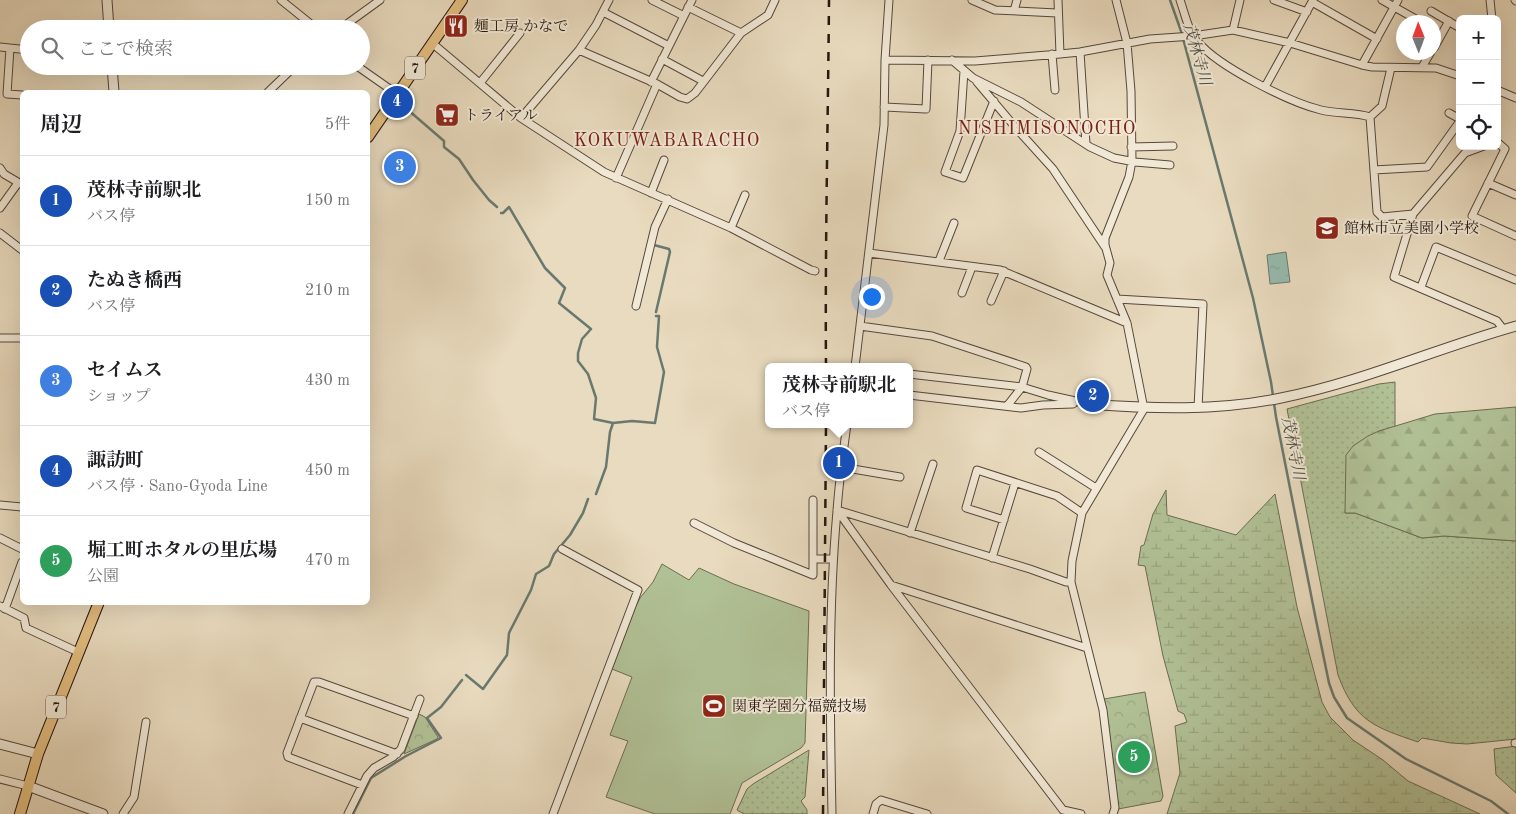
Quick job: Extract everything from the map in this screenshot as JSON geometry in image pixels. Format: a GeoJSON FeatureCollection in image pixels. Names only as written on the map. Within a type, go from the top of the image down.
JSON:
{"type":"FeatureCollection","features":[{"type":"Feature","properties":{"kind":"main road","name":"7"},"geometry":{"type":"LineString","coordinates":[[370,134],[459,1]]}},
{"type":"Feature","properties":{"kind":"main road","name":"7"},"geometry":{"type":"LineString","coordinates":[[20,814],[38,754],[98,605]]}},
{"type":"Feature","properties":{"kind":"street"},"geometry":{"type":"LineString","coordinates":[[107,0],[108,20]]}},
{"type":"Feature","properties":{"kind":"street"},"geometry":{"type":"LineString","coordinates":[[282,0],[306,20]]}},
{"type":"Feature","properties":{"kind":"street"},"geometry":{"type":"LineString","coordinates":[[352,20],[380,0]]}},
{"type":"Feature","properties":{"kind":"street"},"geometry":{"type":"LineString","coordinates":[[521,118],[579,50],[596,25],[609,0]]}},
{"type":"Feature","properties":{"kind":"street"},"geometry":{"type":"LineString","coordinates":[[652,0],[684,16]]}},
{"type":"Feature","properties":{"kind":"street"},"geometry":{"type":"LineString","coordinates":[[616,178],[662,59],[692,0]]}},
{"type":"Feature","properties":{"kind":"street"},"geometry":{"type":"LineString","coordinates":[[579,50],[687,99],[695,93],[741,33],[768,15],[775,0]]}},
{"type":"Feature","properties":{"kind":"street"},"geometry":{"type":"LineString","coordinates":[[855,363],[884,125],[884,60],[888,0]]}},
{"type":"Feature","properties":{"kind":"street"},"geometry":{"type":"LineString","coordinates":[[972,0],[985,2],[995,10],[1057,13]]}},
{"type":"Feature","properties":{"kind":"street"},"geometry":{"type":"LineString","coordinates":[[1014,11],[1017,0]]}},
{"type":"Feature","properties":{"kind":"street"},"geometry":{"type":"LineString","coordinates":[[1055,90],[1058,0]]}},
{"type":"Feature","properties":{"kind":"street"},"geometry":{"type":"LineString","coordinates":[[1113,814],[1115,808],[1103,710],[1071,582],[1072,561],[1082,513],[1144,408],[1127,323],[1107,275],[1110,263],[1105,245],[1106,238],[1129,177],[1132,161],[1132,91],[1127,43],[1116,0]]}},
{"type":"Feature","properties":{"kind":"street"},"geometry":{"type":"LineString","coordinates":[[1180,0],[1191,36],[1206,50],[1240,74],[1265,87],[1320,110],[1370,117]]}},
{"type":"Feature","properties":{"kind":"street"},"geometry":{"type":"LineString","coordinates":[[1233,30],[1240,0]]}},
{"type":"Feature","properties":{"kind":"street"},"geometry":{"type":"LineString","coordinates":[[1274,0],[1307,12]]}},
{"type":"Feature","properties":{"kind":"street"},"geometry":{"type":"LineString","coordinates":[[1382,0],[1396,4],[1411,15]]}},
{"type":"Feature","properties":{"kind":"street"},"geometry":{"type":"LineString","coordinates":[[1490,0],[1492,15]]}},
{"type":"Feature","properties":{"kind":"street"},"geometry":{"type":"LineString","coordinates":[[1265,87],[1312,1],[1376,39]]}},
{"type":"Feature","properties":{"kind":"street"},"geometry":{"type":"LineString","coordinates":[[1362,65],[1396,4]]}},
{"type":"Feature","properties":{"kind":"street"},"geometry":{"type":"LineString","coordinates":[[688,7],[741,33]]}},
{"type":"Feature","properties":{"kind":"street"},"geometry":{"type":"LineString","coordinates":[[1431,11],[1456,26]]}},
{"type":"Feature","properties":{"kind":"street"},"geometry":{"type":"LineString","coordinates":[[603,12],[669,46]]}},
{"type":"Feature","properties":{"kind":"street"},"geometry":{"type":"LineString","coordinates":[[1441,34],[1448,21]]}},
{"type":"Feature","properties":{"kind":"street"},"geometry":{"type":"LineString","coordinates":[[884,60],[975,61],[1080,52],[1150,39],[1233,30],[1290,43],[1362,65],[1391,68],[1436,68],[1456,75]]}},
{"type":"Feature","properties":{"kind":"street"},"geometry":{"type":"LineString","coordinates":[[480,83],[520,33]]}},
{"type":"Feature","properties":{"kind":"street"},"geometry":{"type":"LineString","coordinates":[[432,44],[521,118],[557,140],[590,164],[616,178],[731,228],[815,271]]}},
{"type":"Feature","properties":{"kind":"street"},"geometry":{"type":"LineString","coordinates":[[0,47],[20,49]]}},
{"type":"Feature","properties":{"kind":"street"},"geometry":{"type":"LineString","coordinates":[[10,48],[8,94],[20,95]]}},
{"type":"Feature","properties":{"kind":"street"},"geometry":{"type":"LineString","coordinates":[[1080,52],[1086,144]]}},
{"type":"Feature","properties":{"kind":"street"},"geometry":{"type":"LineString","coordinates":[[662,59],[703,81]]}},
{"type":"Feature","properties":{"kind":"street"},"geometry":{"type":"LineString","coordinates":[[884,107],[926,109],[928,60]]}},
{"type":"Feature","properties":{"kind":"street"},"geometry":{"type":"LineString","coordinates":[[952,60],[973,78],[1053,169],[1105,247],[1105,245]]}},
{"type":"Feature","properties":{"kind":"street"},"geometry":{"type":"LineString","coordinates":[[1422,67],[1426,60]]}},
{"type":"Feature","properties":{"kind":"street"},"geometry":{"type":"LineString","coordinates":[[1370,117],[1382,106],[1391,68]]}},
{"type":"Feature","properties":{"kind":"street"},"geometry":{"type":"LineString","coordinates":[[964,71],[960,131],[945,172],[964,178],[994,101]]}},
{"type":"Feature","properties":{"kind":"street"},"geometry":{"type":"LineString","coordinates":[[113,75],[114,90]]}},
{"type":"Feature","properties":{"kind":"street"},"geometry":{"type":"LineString","coordinates":[[270,90],[286,75]]}},
{"type":"Feature","properties":{"kind":"street"},"geometry":{"type":"LineString","coordinates":[[370,75],[397,94]]}},
{"type":"Feature","properties":{"kind":"street"},"geometry":{"type":"LineString","coordinates":[[973,78],[1020,102],[1086,144],[1114,158],[1170,166]]}},
{"type":"Feature","properties":{"kind":"street"},"geometry":{"type":"LineString","coordinates":[[1501,92],[1516,98]]}},
{"type":"Feature","properties":{"kind":"street"},"geometry":{"type":"LineString","coordinates":[[1449,113],[1456,117]]}},
{"type":"Feature","properties":{"kind":"street"},"geometry":{"type":"LineString","coordinates":[[1370,117],[1377,212],[1382,217],[1413,214]]}},
{"type":"Feature","properties":{"kind":"street"},"geometry":{"type":"LineString","coordinates":[[1374,170],[1427,167],[1456,126]]}},
{"type":"Feature","properties":{"kind":"street"},"geometry":{"type":"LineString","coordinates":[[1501,145],[1505,148],[1472,216],[1516,236]]}},
{"type":"Feature","properties":{"kind":"street"},"geometry":{"type":"LineString","coordinates":[[1131,147],[1173,146]]}},
{"type":"Feature","properties":{"kind":"street"},"geometry":{"type":"LineString","coordinates":[[1473,150],[1465,153],[1413,214],[1394,277],[1497,321],[1503,329]]}},
{"type":"Feature","properties":{"kind":"street"},"geometry":{"type":"LineString","coordinates":[[651,193],[664,160]]}},
{"type":"Feature","properties":{"kind":"street"},"geometry":{"type":"LineString","coordinates":[[0,168],[4,174],[20,183],[0,208]]}},
{"type":"Feature","properties":{"kind":"street"},"geometry":{"type":"LineString","coordinates":[[1488,183],[1516,195]]}},
{"type":"Feature","properties":{"kind":"street"},"geometry":{"type":"LineString","coordinates":[[731,228],[745,194]]}},
{"type":"Feature","properties":{"kind":"street"},"geometry":{"type":"LineString","coordinates":[[636,306],[655,227],[668,199]]}},
{"type":"Feature","properties":{"kind":"street"},"geometry":{"type":"LineString","coordinates":[[939,262],[954,223]]}},
{"type":"Feature","properties":{"kind":"street"},"geometry":{"type":"LineString","coordinates":[[0,234],[20,249]]}},
{"type":"Feature","properties":{"kind":"street"},"geometry":{"type":"LineString","coordinates":[[1421,287],[1436,247],[1516,280]]}},
{"type":"Feature","properties":{"kind":"street"},"geometry":{"type":"LineString","coordinates":[[869,253],[1004,271],[1127,323]]}},
{"type":"Feature","properties":{"kind":"street"},"geometry":{"type":"LineString","coordinates":[[962,293],[972,267]]}},
{"type":"Feature","properties":{"kind":"street"},"geometry":{"type":"LineString","coordinates":[[991,301],[1004,271]]}},
{"type":"Feature","properties":{"kind":"street"},"geometry":{"type":"LineString","coordinates":[[1117,299],[1203,304],[1198,408]]}},
{"type":"Feature","properties":{"kind":"street"},"geometry":{"type":"LineString","coordinates":[[860,326],[932,336],[1026,367],[1022,387],[1007,406]]}},
{"type":"Feature","properties":{"kind":"street"},"geometry":{"type":"LineString","coordinates":[[913,395],[1028,408],[1043,405],[1089,404],[1144,408],[1198,408],[1266,401],[1364,376],[1516,326]]}},
{"type":"Feature","properties":{"kind":"street"},"geometry":{"type":"LineString","coordinates":[[0,338],[20,338]]}},
{"type":"Feature","properties":{"kind":"street"},"geometry":{"type":"LineString","coordinates":[[913,374],[1022,387],[1089,404]]}},
{"type":"Feature","properties":{"kind":"street"},"geometry":{"type":"LineString","coordinates":[[832,814],[831,651],[833,559],[847,428]]}},
{"type":"Feature","properties":{"kind":"street"},"geometry":{"type":"LineString","coordinates":[[1039,452],[1096,488]]}},
{"type":"Feature","properties":{"kind":"street"},"geometry":{"type":"LineString","coordinates":[[910,534],[933,464]]}},
{"type":"Feature","properties":{"kind":"street"},"geometry":{"type":"LineString","coordinates":[[842,467],[900,477]]}},
{"type":"Feature","properties":{"kind":"street"},"geometry":{"type":"LineString","coordinates":[[1004,520],[966,508],[978,470],[1056,496],[1082,513]]}},
{"type":"Feature","properties":{"kind":"street"},"geometry":{"type":"LineString","coordinates":[[992,558],[1015,482]]}},
{"type":"Feature","properties":{"kind":"street"},"geometry":{"type":"LineString","coordinates":[[694,523],[734,543],[813,575],[813,500]]}},
{"type":"Feature","properties":{"kind":"street"},"geometry":{"type":"LineString","coordinates":[[0,506],[20,507]]}},
{"type":"Feature","properties":{"kind":"street"},"geometry":{"type":"LineString","coordinates":[[837,510],[1071,582]]}},
{"type":"Feature","properties":{"kind":"street"},"geometry":{"type":"LineString","coordinates":[[837,510],[891,585],[1062,812],[1081,814]]}},
{"type":"Feature","properties":{"kind":"street"},"geometry":{"type":"LineString","coordinates":[[0,538],[20,548]]}},
{"type":"Feature","properties":{"kind":"street"},"geometry":{"type":"LineString","coordinates":[[553,814],[638,590],[562,549]]}},
{"type":"Feature","properties":{"kind":"street"},"geometry":{"type":"LineString","coordinates":[[813,559],[833,559]]}},
{"type":"Feature","properties":{"kind":"street"},"geometry":{"type":"LineString","coordinates":[[20,567],[3,608],[24,618],[26,628],[78,652]]}},
{"type":"Feature","properties":{"kind":"street"},"geometry":{"type":"LineString","coordinates":[[891,585],[1087,648]]}},
{"type":"Feature","properties":{"kind":"street"},"geometry":{"type":"LineString","coordinates":[[362,784],[288,757],[287,753],[314,682],[319,682],[414,716]]}},
{"type":"Feature","properties":{"kind":"street"},"geometry":{"type":"LineString","coordinates":[[348,814],[362,784],[374,768],[397,754],[401,749],[420,699]]}},
{"type":"Feature","properties":{"kind":"street"},"geometry":{"type":"LineString","coordinates":[[300,718],[397,754]]}},
{"type":"Feature","properties":{"kind":"street"},"geometry":{"type":"LineString","coordinates":[[123,814],[134,797],[146,722]]}},
{"type":"Feature","properties":{"kind":"street"},"geometry":{"type":"LineString","coordinates":[[0,744],[38,754]]}},
{"type":"Feature","properties":{"kind":"street"},"geometry":{"type":"LineString","coordinates":[[0,778],[28,786],[102,814]]}},
{"type":"Feature","properties":{"kind":"street"},"geometry":{"type":"LineString","coordinates":[[873,814],[876,804],[881,800],[927,814]]}},
{"type":"Feature","properties":{"kind":"green space"},"geometry":{"type":"Polygon","coordinates":[[[1395,382],[1395,427],[1379,431],[1353,446],[1345,513],[1355,513],[1422,538],[1444,536],[1516,541],[1516,739],[1467,744],[1422,738],[1418,742],[1389,732],[1368,720],[1359,712],[1351,703],[1338,675],[1287,409],[1379,384],[1395,382]]]}},
{"type":"Feature","properties":{"kind":"green space"},"geometry":{"type":"Polygon","coordinates":[[[1516,407],[1516,541],[1444,536],[1422,538],[1355,513],[1345,513],[1346,455],[1353,446],[1368,436],[1435,414],[1516,407]]]}},
{"type":"Feature","properties":{"kind":"green space"},"geometry":{"type":"Polygon","coordinates":[[[1166,490],[1167,515],[1236,535],[1275,494],[1297,607],[1322,702],[1330,717],[1353,740],[1383,760],[1408,781],[1480,814],[1167,814],[1180,773],[1175,726],[1187,722],[1184,714],[1178,711],[1163,656],[1145,566],[1138,565],[1141,546],[1144,545],[1153,514],[1166,490]]]}},
{"type":"Feature","properties":{"kind":"green space","name":"関東学園分福競技場"},"geometry":{"type":"Polygon","coordinates":[[[662,564],[689,580],[699,568],[734,584],[809,611],[805,743],[801,748],[742,783],[730,814],[655,814],[606,797],[628,741],[610,735],[632,677],[612,669],[635,608],[640,598],[653,582],[662,564]]]}},
{"type":"Feature","properties":{"kind":"green space"},"geometry":{"type":"Polygon","coordinates":[[[1145,692],[1163,796],[1161,801],[1118,809],[1104,699],[1145,692]]]}},
{"type":"Feature","properties":{"kind":"green space"},"geometry":{"type":"Polygon","coordinates":[[[419,714],[425,717],[438,737],[404,754],[419,714]]]}},
{"type":"Feature","properties":{"kind":"green space"},"geometry":{"type":"Polygon","coordinates":[[[1516,746],[1516,793],[1496,775],[1494,749],[1516,746]]]}},
{"type":"Feature","properties":{"kind":"green space"},"geometry":{"type":"Polygon","coordinates":[[[809,750],[805,797],[801,801],[807,810],[807,814],[744,814],[737,810],[747,789],[753,784],[809,750]]]}},
{"type":"Feature","properties":{"kind":"water"},"geometry":{"type":"Polygon","coordinates":[[[1286,252],[1290,282],[1270,284],[1267,255],[1286,252]]]}},
{"type":"Feature","properties":{"kind":"waterway","name":"茂林寺川"},"geometry":{"type":"LineString","coordinates":[[1170,0],[1181,31],[1253,298],[1271,382],[1276,417],[1316,620],[1329,683],[1334,697],[1347,718],[1406,759],[1491,801],[1508,814]]}},
{"type":"Feature","properties":{"kind":"waterway"},"geometry":{"type":"LineString","coordinates":[[400,103],[444,141],[444,147],[459,159],[473,180],[497,207]]}},
{"type":"Feature","properties":{"kind":"waterway"},"geometry":{"type":"LineString","coordinates":[[501,213],[509,207],[545,268],[565,288],[559,303],[591,329],[582,339],[578,361],[588,374],[596,398],[594,419],[613,423]]}},
{"type":"Feature","properties":{"kind":"waterway"},"geometry":{"type":"LineString","coordinates":[[654,245],[669,249],[670,252],[656,312]]}},
{"type":"Feature","properties":{"kind":"waterway"},"geometry":{"type":"LineString","coordinates":[[596,494],[606,467],[610,432],[613,423],[632,421],[655,423],[664,372],[657,347],[659,316],[656,316]]}},
{"type":"Feature","properties":{"kind":"waterway"},"geometry":{"type":"LineString","coordinates":[[466,675],[483,689],[507,655],[509,633],[531,590],[536,574],[549,566],[554,554],[570,535],[583,513],[588,499]]}},
{"type":"Feature","properties":{"kind":"waterway"},"geometry":{"type":"LineString","coordinates":[[353,814],[371,778],[406,756],[441,738],[427,718],[441,707],[462,680]]}},
{"type":"Feature","properties":{"kind":"railway"},"geometry":{"type":"LineString","coordinates":[[826,363],[829,0]]}},
{"type":"Feature","properties":{"kind":"railway"},"geometry":{"type":"LineString","coordinates":[[823,814],[826,428]]}},
{"type":"Feature","properties":{"kind":"place","name":"麺工房 かなで"},"geometry":{"type":"Point","coordinates":[456,26]}},
{"type":"Feature","properties":{"kind":"place","name":"諏訪町"},"geometry":{"type":"Point","coordinates":[397,102]}},
{"type":"Feature","properties":{"kind":"place","name":"トライアル"},"geometry":{"type":"Point","coordinates":[447,115]}},
{"type":"Feature","properties":{"kind":"place","name":"セイムス"},"geometry":{"type":"Point","coordinates":[400,167]}},
{"type":"Feature","properties":{"kind":"place","name":"館林市立美園小学校"},"geometry":{"type":"Point","coordinates":[1327,228]}},
{"type":"Feature","properties":{"kind":"place","name":"たぬき橋西"},"geometry":{"type":"Point","coordinates":[1093,396]}},
{"type":"Feature","properties":{"kind":"place","name":"茂林寺前駅北"},"geometry":{"type":"Point","coordinates":[839,463]}},
{"type":"Feature","properties":{"kind":"place","name":"関東学園分福競技場"},"geometry":{"type":"Point","coordinates":[714,706]}},
{"type":"Feature","properties":{"kind":"place","name":"堀工町ホタルの里広場"},"geometry":{"type":"Point","coordinates":[1134,757]}},
{"type":"Feature","properties":{"kind":"district","name":"NISHIMISONOCHO"},"geometry":{"type":"Point","coordinates":[1047,128]}},
{"type":"Feature","properties":{"kind":"district","name":"KOKUWABARACHO"},"geometry":{"type":"Point","coordinates":[667,140]}}]}
